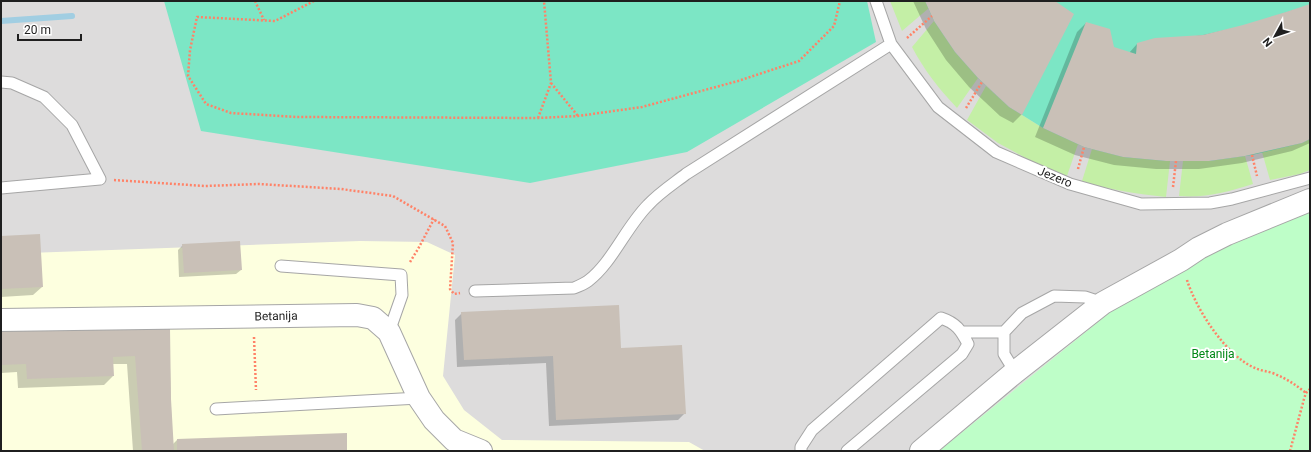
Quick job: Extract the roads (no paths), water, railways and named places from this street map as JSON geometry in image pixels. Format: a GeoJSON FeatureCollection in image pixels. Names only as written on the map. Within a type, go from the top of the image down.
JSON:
{"type":"FeatureCollection","features":[{"type":"Feature","properties":{"kind":"street"},"geometry":{"type":"LineString","coordinates":[[921,451],[1015,372],[1103,303],[1181,260],[1199,248],[1227,234],[1310,200]]}},
{"type":"Feature","properties":{"kind":"street","name":"Betanija"},"geometry":{"type":"LineString","coordinates":[[1,320],[357,315],[373,318],[389,332],[419,398],[434,420],[454,440],[481,451]]}},
{"type":"Feature","properties":{"kind":"lane","name":"Jezero"},"geometry":{"type":"LineString","coordinates":[[876,1],[893,47],[938,107],[996,152],[1073,185],[1141,204],[1210,203],[1261,192],[1310,178]]}},
{"type":"Feature","properties":{"kind":"lane"},"geometry":{"type":"LineString","coordinates":[[475,291],[574,288],[588,282],[602,266],[643,210],[686,174],[893,47]]}},
{"type":"Feature","properties":{"kind":"lane"},"geometry":{"type":"LineString","coordinates":[[1,82],[12,83],[44,97],[72,125],[100,179],[1,188]]}},
{"type":"Feature","properties":{"kind":"lane"},"geometry":{"type":"LineString","coordinates":[[281,266],[401,275],[402,294],[389,332]]}},
{"type":"Feature","properties":{"kind":"lane"},"geometry":{"type":"LineString","coordinates":[[1015,372],[1004,354],[1004,332],[1022,313],[1054,296],[1085,297],[1103,303]]}},
{"type":"Feature","properties":{"kind":"lane"},"geometry":{"type":"LineString","coordinates":[[801,451],[801,446],[812,430],[941,318],[952,322],[962,332],[968,344],[962,354],[847,451]]}},
{"type":"Feature","properties":{"kind":"lane"},"geometry":{"type":"LineString","coordinates":[[962,332],[1004,332]]}},
{"type":"Feature","properties":{"kind":"lane"},"geometry":{"type":"LineString","coordinates":[[216,409],[419,398]]}},
{"type":"Feature","properties":{"kind":"waterway"},"geometry":{"type":"LineString","coordinates":[[1,21],[72,16]]}}]}
